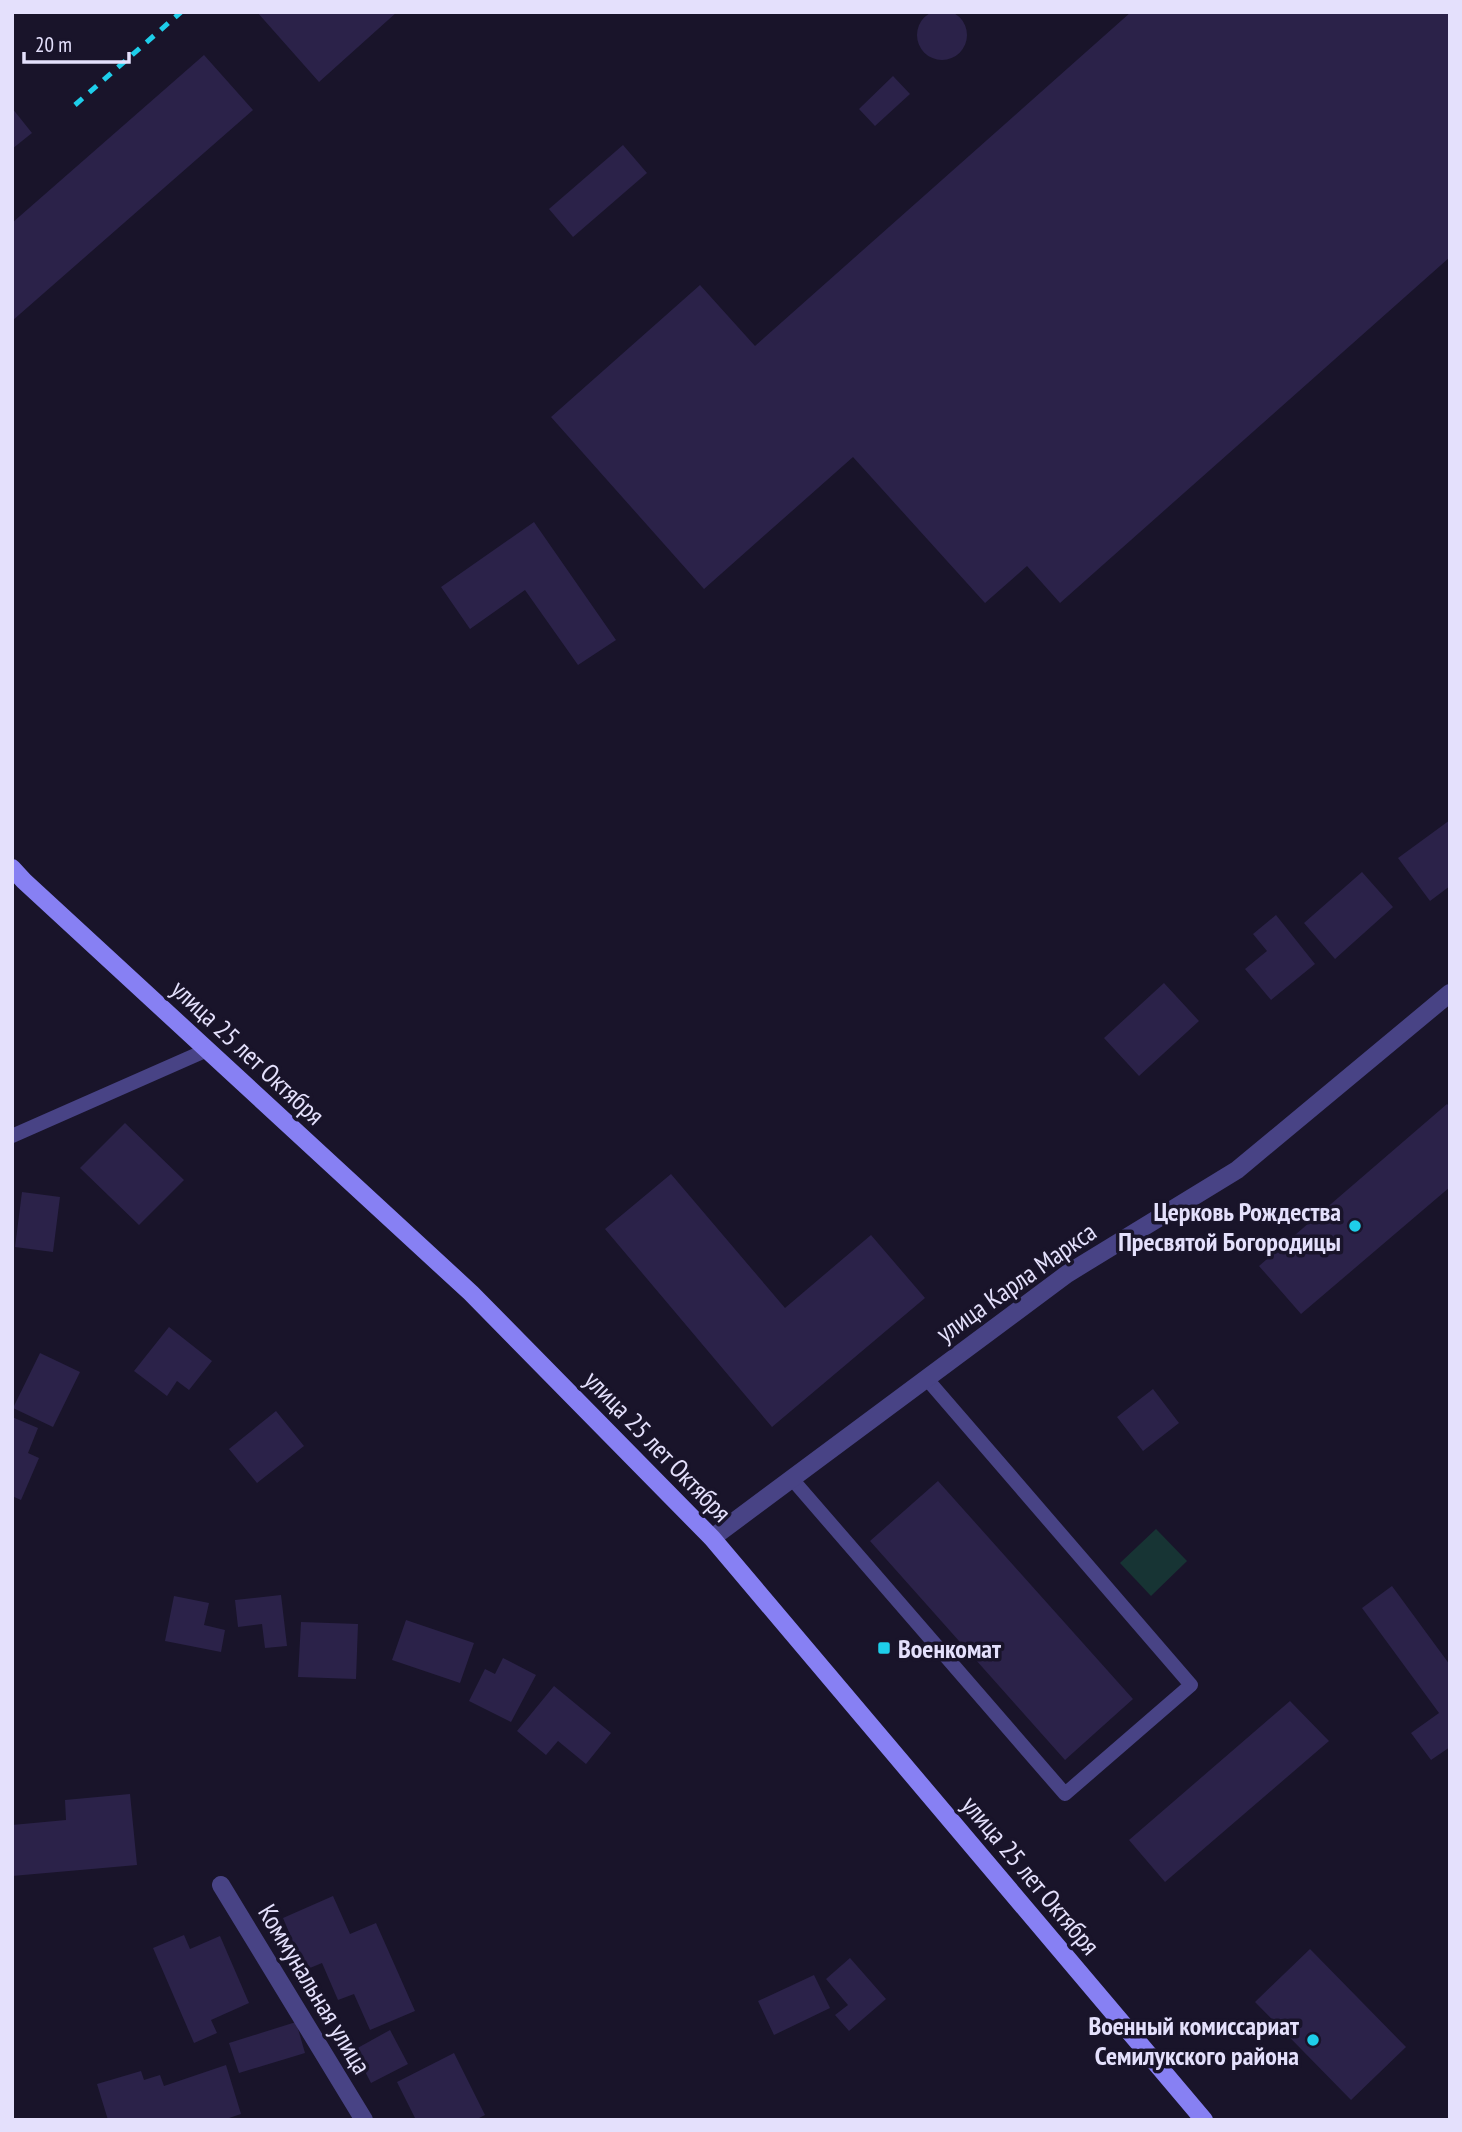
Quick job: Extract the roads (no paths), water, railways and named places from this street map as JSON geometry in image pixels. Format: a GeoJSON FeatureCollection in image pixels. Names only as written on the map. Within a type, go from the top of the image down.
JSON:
{"type":"FeatureCollection","features":[{"type":"Feature","properties":{"kind":"street","name":"улица 25 лет Октября"},"geometry":{"type":"LineString","coordinates":[[12,868],[471,1293],[712,1538],[1204,2120]]}},
{"type":"Feature","properties":{"kind":"street","name":"улица Карла Маркса"},"geometry":{"type":"LineString","coordinates":[[712,1538],[1067,1274],[1237,1170],[1450,993]]}},
{"type":"Feature","properties":{"kind":"street","name":"Коммунальная улица"},"geometry":{"type":"LineString","coordinates":[[221,1885],[364,2120]]}},
{"type":"Feature","properties":{"kind":"lane"},"geometry":{"type":"LineString","coordinates":[[12,1136],[207,1049]]}},
{"type":"Feature","properties":{"kind":"lane"},"geometry":{"type":"LineString","coordinates":[[792,1479],[1065,1794],[1191,1685],[926,1378]]}},
{"type":"Feature","properties":{"kind":"railway"},"geometry":{"type":"LineString","coordinates":[[75,105],[181,12]]}},
{"type":"Feature","properties":{"kind":"place","name":"Церковь Рождества Пресвятой Богородицы"},"geometry":{"type":"Point","coordinates":[1355,1226]}},
{"type":"Feature","properties":{"kind":"place","name":"Военкомат"},"geometry":{"type":"Point","coordinates":[884,1648]}},
{"type":"Feature","properties":{"kind":"place","name":"Военный комиссариат Семилукского района"},"geometry":{"type":"Point","coordinates":[1313,2040]}}]}
